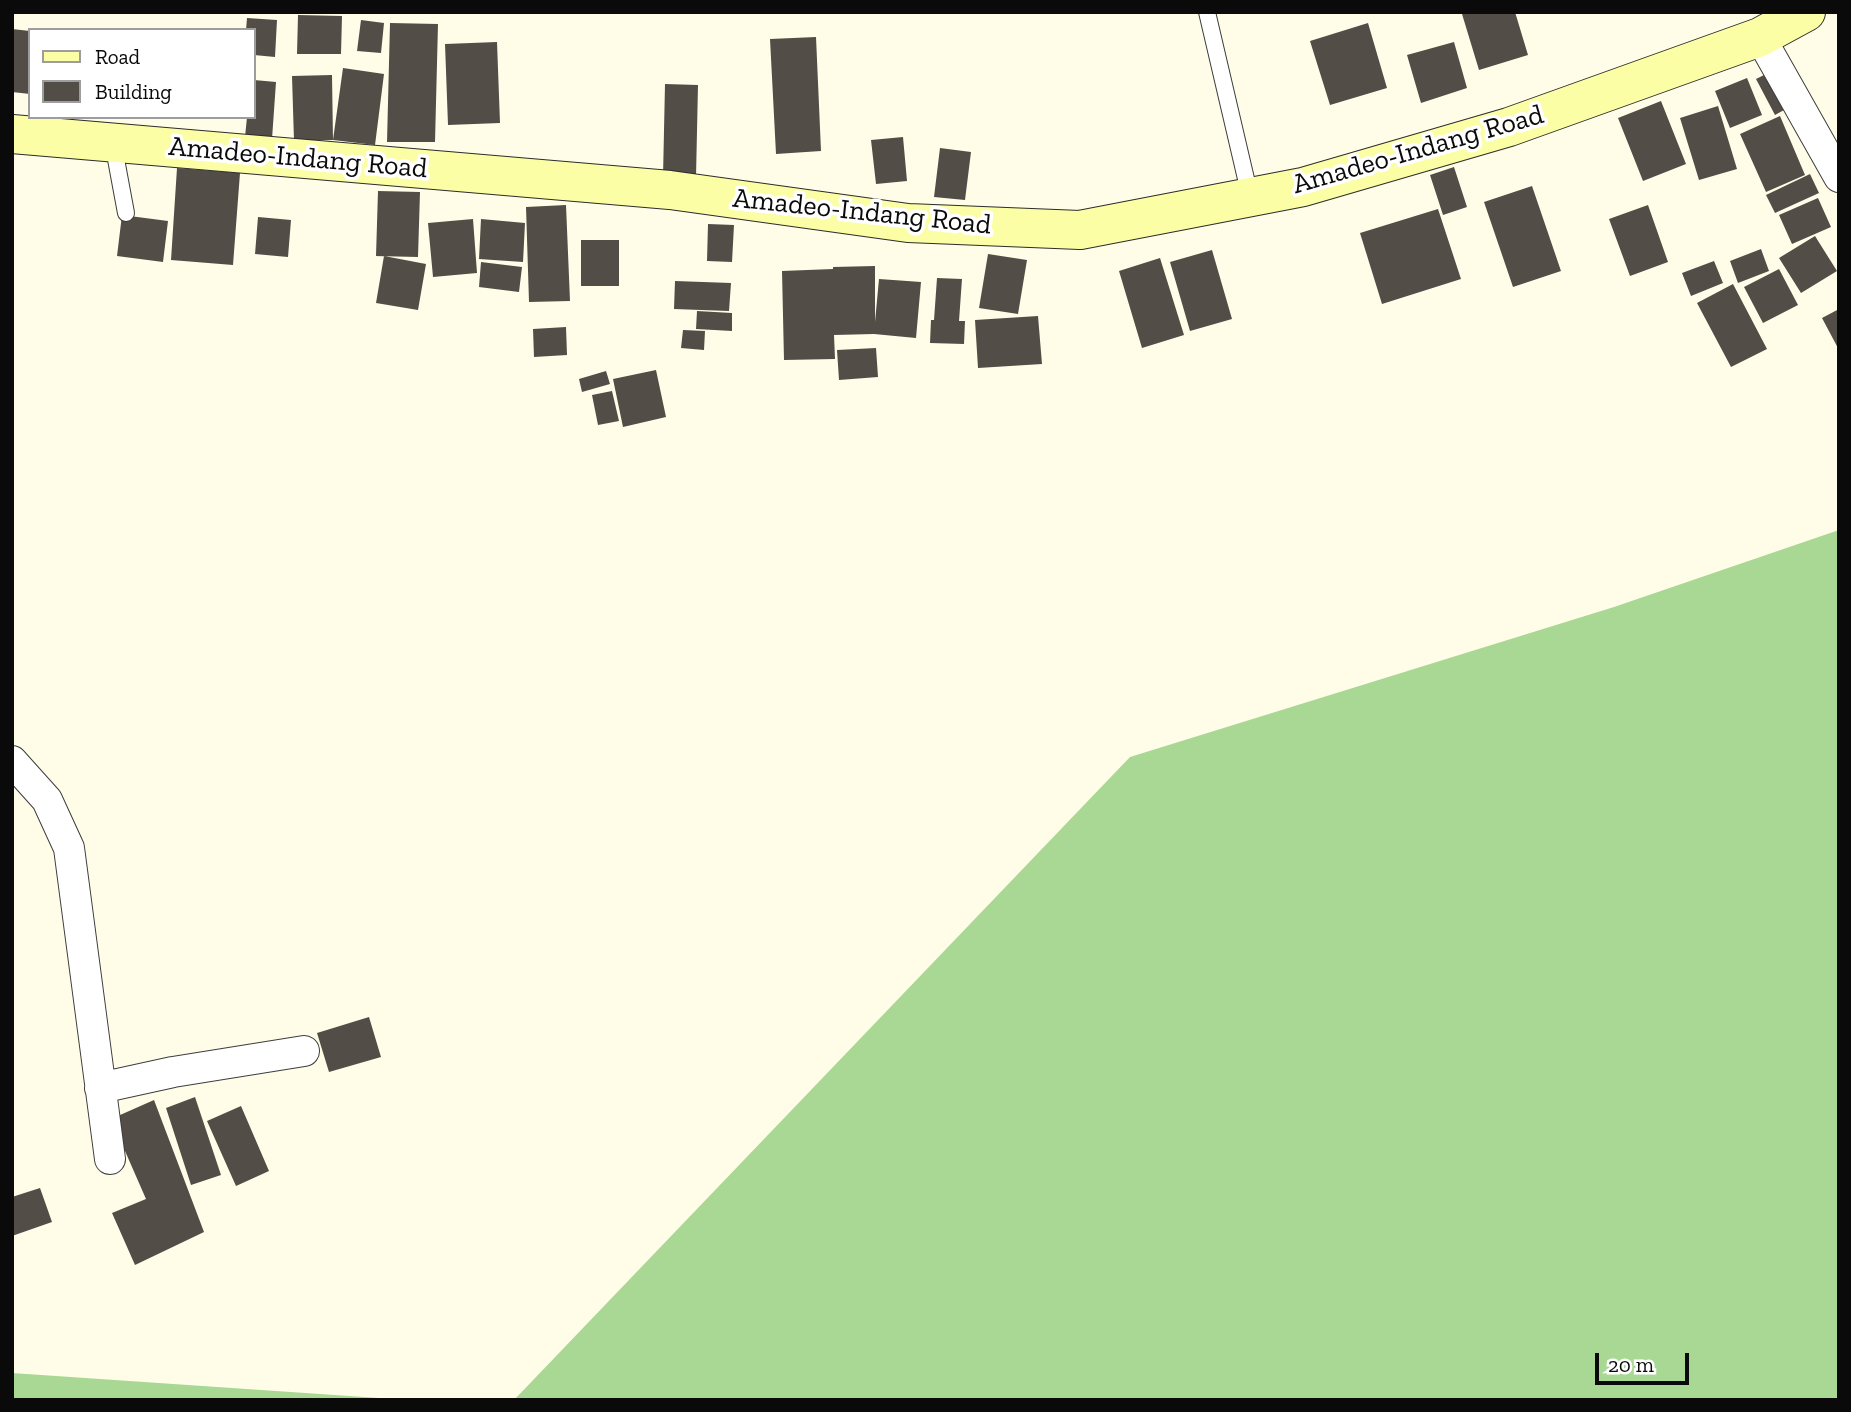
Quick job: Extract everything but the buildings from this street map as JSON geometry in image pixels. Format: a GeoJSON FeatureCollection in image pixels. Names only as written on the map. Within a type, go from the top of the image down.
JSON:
{"type":"FeatureCollection","features":[{"type":"Feature","properties":{"kind":"main road","name":"Amadeo-Indang Road"},"geometry":{"type":"LineString","coordinates":[[12,134],[670,190],[908,223],[1080,230],[1303,187],[1509,127],[1760,37],[1806,12]]}},
{"type":"Feature","properties":{"kind":"street"},"geometry":{"type":"LineString","coordinates":[[1760,37],[1839,177]]}},
{"type":"Feature","properties":{"kind":"street"},"geometry":{"type":"LineString","coordinates":[[12,761],[47,800],[69,848],[110,1159]]}},
{"type":"Feature","properties":{"kind":"street"},"geometry":{"type":"LineString","coordinates":[[100,1088],[173,1072],[303,1051]]}},
{"type":"Feature","properties":{"kind":"lane"},"geometry":{"type":"LineString","coordinates":[[1207,12],[1250,196]]}},
{"type":"Feature","properties":{"kind":"lane"},"geometry":{"type":"LineString","coordinates":[[113,143],[126,213]]}},
{"type":"Feature","properties":{"kind":"green space"},"geometry":{"type":"Polygon","coordinates":[[[1839,530],[1839,1400],[514,1400],[1130,757],[1614,607],[1839,530]]]}},
{"type":"Feature","properties":{"kind":"green space"},"geometry":{"type":"Polygon","coordinates":[[[12,1373],[408,1400],[12,1400],[12,1373]]]}}]}
